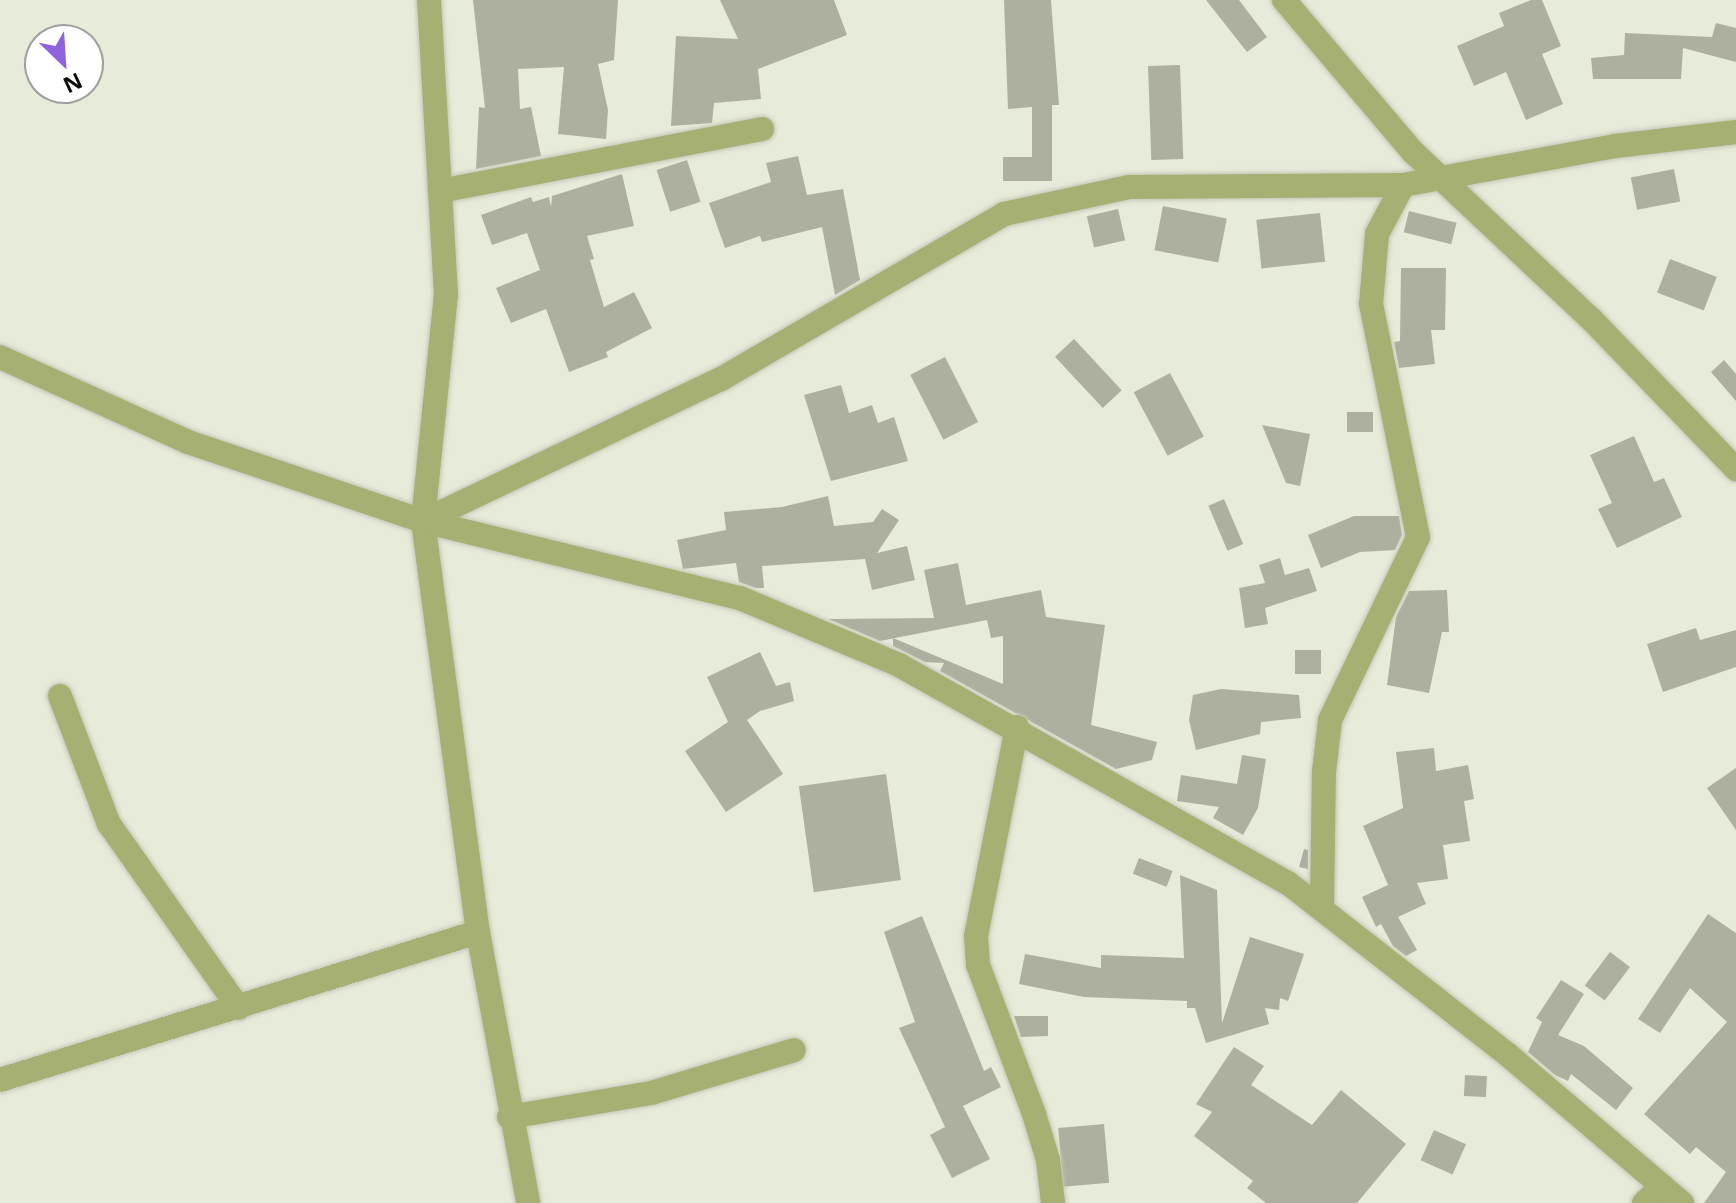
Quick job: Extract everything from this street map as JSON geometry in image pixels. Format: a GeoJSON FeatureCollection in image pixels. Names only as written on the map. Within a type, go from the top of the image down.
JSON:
{"type":"FeatureCollection","features":[{"type":"Feature","properties":{"kind":"street"},"geometry":{"type":"LineString","coordinates":[[429,0],[446,294],[423,521],[478,932],[509,1117],[528,1203]]}},
{"type":"Feature","properties":{"kind":"street"},"geometry":{"type":"LineString","coordinates":[[1284,0],[1441,178],[1591,319],[1736,469]]}},
{"type":"Feature","properties":{"kind":"street"},"geometry":{"type":"LineString","coordinates":[[440,191],[762,129]]}},
{"type":"Feature","properties":{"kind":"street"},"geometry":{"type":"LineString","coordinates":[[423,521],[721,379],[1004,214],[1129,187],[1403,185],[1615,146],[1736,132]]}},
{"type":"Feature","properties":{"kind":"street"},"geometry":{"type":"LineString","coordinates":[[1322,909],[1324,772],[1330,720],[1418,537],[1371,304],[1377,234],[1403,185]]}},
{"type":"Feature","properties":{"kind":"street"},"geometry":{"type":"LineString","coordinates":[[0,357],[188,442],[423,521],[740,598],[899,665],[1203,831],[1322,909],[1507,1054],[1682,1203]]}},
{"type":"Feature","properties":{"kind":"street"},"geometry":{"type":"LineString","coordinates":[[60,696],[109,824],[239,1008]]}},
{"type":"Feature","properties":{"kind":"street"},"geometry":{"type":"LineString","coordinates":[[1017,727],[976,936],[978,965],[1034,1114],[1048,1160],[1053,1203]]}},
{"type":"Feature","properties":{"kind":"street"},"geometry":{"type":"LineString","coordinates":[[0,1080],[478,932]]}},
{"type":"Feature","properties":{"kind":"street"},"geometry":{"type":"LineString","coordinates":[[509,1117],[651,1093],[794,1050]]}},
{"type":"Feature","properties":{"kind":"street"},"geometry":{"type":"LineString","coordinates":[[1644,1203],[1662,1186]]}},
{"type":"Feature","properties":{"kind":"building"},"geometry":{"type":"Polygon","coordinates":[[[473,0],[618,0],[614,60],[598,64],[608,110],[606,139],[558,134],[564,67],[518,69],[520,109],[531,107],[541,156],[476,169],[479,107],[485,108],[473,0]]]}},
{"type":"Feature","properties":{"kind":"building"},"geometry":{"type":"Polygon","coordinates":[[[720,0],[834,0],[847,35],[758,69],[761,99],[714,103],[712,123],[671,126],[676,36],[738,39],[720,0]]]}},
{"type":"Feature","properties":{"kind":"building"},"geometry":{"type":"Polygon","coordinates":[[[1004,0],[1051,0],[1059,105],[1052,105],[1052,181],[1003,181],[1003,157],[1032,157],[1032,107],[1008,109],[1004,0]]]}},
{"type":"Feature","properties":{"kind":"building"},"geometry":{"type":"Polygon","coordinates":[[[1206,0],[1239,0],[1267,37],[1247,52],[1206,0]]]}},
{"type":"Feature","properties":{"kind":"building"},"geometry":{"type":"Polygon","coordinates":[[[1531,0],[1542,0],[1561,46],[1542,54],[1563,104],[1526,120],[1506,72],[1474,86],[1457,46],[1504,26],[1499,13],[1531,0]]]}},
{"type":"Feature","properties":{"kind":"building"},"geometry":{"type":"Polygon","coordinates":[[[1716,23],[1736,28],[1736,62],[1683,48],[1681,79],[1593,79],[1591,58],[1624,55],[1625,33],[1712,37],[1716,23]]]}},
{"type":"Feature","properties":{"kind":"building"},"geometry":{"type":"Polygon","coordinates":[[[1180,65],[1183,159],[1151,160],[1148,66],[1180,65]]]}},
{"type":"Feature","properties":{"kind":"building"},"geometry":{"type":"Polygon","coordinates":[[[798,156],[807,195],[843,189],[860,280],[835,295],[822,227],[762,242],[760,236],[725,248],[709,203],[771,182],[766,163],[798,156]]]}},
{"type":"Feature","properties":{"kind":"building"},"geometry":{"type":"Polygon","coordinates":[[[687,160],[701,202],[670,212],[657,170],[687,160]]]}},
{"type":"Feature","properties":{"kind":"building"},"geometry":{"type":"Polygon","coordinates":[[[1674,169],[1680,201],[1637,210],[1631,177],[1674,169]]]}},
{"type":"Feature","properties":{"kind":"building"},"geometry":{"type":"Polygon","coordinates":[[[622,174],[634,226],[587,236],[594,259],[590,260],[604,307],[634,292],[652,328],[606,352],[608,357],[569,372],[546,309],[511,323],[496,288],[540,270],[527,233],[492,245],[481,215],[531,197],[533,202],[549,197],[551,207],[552,196],[622,174]]]}},
{"type":"Feature","properties":{"kind":"building"},"geometry":{"type":"Polygon","coordinates":[[[1163,206],[1227,218],[1218,263],[1154,250],[1163,206]]]}},
{"type":"Feature","properties":{"kind":"building"},"geometry":{"type":"Polygon","coordinates":[[[1118,209],[1125,240],[1094,247],[1087,216],[1118,209]]]}},
{"type":"Feature","properties":{"kind":"building"},"geometry":{"type":"Polygon","coordinates":[[[1409,211],[1457,223],[1451,244],[1404,232],[1409,211]]]}},
{"type":"Feature","properties":{"kind":"building"},"geometry":{"type":"Polygon","coordinates":[[[1320,213],[1325,262],[1261,268],[1256,220],[1320,213]]]}},
{"type":"Feature","properties":{"kind":"building"},"geometry":{"type":"Polygon","coordinates":[[[1670,259],[1717,277],[1704,311],[1657,293],[1670,259]]]}},
{"type":"Feature","properties":{"kind":"building"},"geometry":{"type":"Polygon","coordinates":[[[1401,268],[1446,268],[1445,330],[1431,330],[1435,364],[1399,368],[1394,342],[1400,341],[1401,268]]]}},
{"type":"Feature","properties":{"kind":"building"},"geometry":{"type":"Polygon","coordinates":[[[1074,339],[1122,390],[1103,408],[1055,357],[1074,339]]]}},
{"type":"Feature","properties":{"kind":"building"},"geometry":{"type":"Polygon","coordinates":[[[945,357],[978,422],[943,440],[910,375],[945,357]]]}},
{"type":"Feature","properties":{"kind":"building"},"geometry":{"type":"Polygon","coordinates":[[[1724,360],[1736,374],[1736,401],[1711,372],[1724,360]]]}},
{"type":"Feature","properties":{"kind":"building"},"geometry":{"type":"Polygon","coordinates":[[[1170,373],[1204,437],[1168,456],[1134,392],[1170,373]]]}},
{"type":"Feature","properties":{"kind":"building"},"geometry":{"type":"Polygon","coordinates":[[[841,385],[849,413],[872,405],[878,423],[894,417],[908,461],[831,481],[804,395],[841,385]]]}},
{"type":"Feature","properties":{"kind":"building"},"geometry":{"type":"Polygon","coordinates":[[[1347,412],[1373,412],[1373,432],[1347,432],[1347,412]]]}},
{"type":"Feature","properties":{"kind":"building"},"geometry":{"type":"Polygon","coordinates":[[[1262,425],[1310,434],[1300,486],[1286,483],[1262,425]]]}},
{"type":"Feature","properties":{"kind":"building"},"geometry":{"type":"Polygon","coordinates":[[[1634,436],[1654,482],[1664,478],[1682,517],[1617,548],[1598,509],[1612,503],[1590,455],[1634,436]]]}},
{"type":"Feature","properties":{"kind":"building"},"geometry":{"type":"Polygon","coordinates":[[[828,496],[834,526],[873,522],[882,509],[899,520],[877,553],[907,546],[915,580],[872,590],[865,559],[762,566],[764,588],[739,582],[736,563],[683,569],[677,540],[726,530],[724,512],[782,507],[828,496]]]}},
{"type":"Feature","properties":{"kind":"building"},"geometry":{"type":"Polygon","coordinates":[[[1224,499],[1243,544],[1227,551],[1208,506],[1224,499]]]}},
{"type":"Feature","properties":{"kind":"building"},"geometry":{"type":"Polygon","coordinates":[[[1354,516],[1399,516],[1402,535],[1395,550],[1360,552],[1321,568],[1308,535],[1354,516]]]}},
{"type":"Feature","properties":{"kind":"building"},"geometry":{"type":"Polygon","coordinates":[[[1280,558],[1285,575],[1309,568],[1317,591],[1265,608],[1268,624],[1245,628],[1239,588],[1265,583],[1259,565],[1280,558]]]}},
{"type":"Feature","properties":{"kind":"building"},"geometry":{"type":"Polygon","coordinates":[[[958,563],[966,605],[1041,590],[1046,617],[1105,625],[1091,725],[1157,742],[1152,760],[1116,769],[940,671],[944,663],[925,662],[893,646],[893,638],[880,641],[828,619],[934,618],[924,570],[958,563]],[[987,620],[894,638],[1003,684],[1003,636],[991,638],[987,620]]]}},
{"type":"Feature","properties":{"kind":"building"},"geometry":{"type":"Polygon","coordinates":[[[1447,590],[1449,632],[1442,632],[1429,693],[1387,685],[1396,617],[1409,591],[1447,590]]]}},
{"type":"Feature","properties":{"kind":"building"},"geometry":{"type":"Polygon","coordinates":[[[1696,628],[1700,640],[1736,630],[1736,667],[1663,692],[1647,644],[1696,628]]]}},
{"type":"Feature","properties":{"kind":"building"},"geometry":{"type":"Polygon","coordinates":[[[1295,650],[1321,650],[1321,674],[1295,674],[1295,650]]]}},
{"type":"Feature","properties":{"kind":"building"},"geometry":{"type":"Polygon","coordinates":[[[760,652],[776,686],[790,682],[794,701],[760,711],[747,720],[783,774],[726,812],[685,751],[728,722],[707,677],[760,652]]]}},
{"type":"Feature","properties":{"kind":"building"},"geometry":{"type":"Polygon","coordinates":[[[1221,689],[1299,695],[1301,718],[1261,722],[1260,734],[1196,750],[1189,720],[1193,695],[1221,689]]]}},
{"type":"Feature","properties":{"kind":"building"},"geometry":{"type":"Polygon","coordinates":[[[1434,748],[1436,771],[1468,765],[1474,799],[1464,801],[1470,841],[1443,845],[1448,879],[1417,883],[1426,904],[1398,917],[1417,950],[1406,956],[1393,946],[1381,924],[1376,927],[1362,897],[1388,885],[1363,826],[1403,808],[1396,752],[1434,748]]]}},
{"type":"Feature","properties":{"kind":"building"},"geometry":{"type":"Polygon","coordinates":[[[1242,755],[1266,759],[1258,808],[1243,835],[1213,818],[1219,807],[1177,801],[1181,775],[1237,784],[1242,755]]]}},
{"type":"Feature","properties":{"kind":"building"},"geometry":{"type":"Polygon","coordinates":[[[1736,768],[1736,830],[1707,788],[1736,768]]]}},
{"type":"Feature","properties":{"kind":"building"},"geometry":{"type":"Polygon","coordinates":[[[886,774],[901,880],[814,892],[799,786],[886,774]]]}},
{"type":"Feature","properties":{"kind":"building"},"geometry":{"type":"Polygon","coordinates":[[[1304,849],[1308,850],[1308,869],[1299,867],[1304,849]]]}},
{"type":"Feature","properties":{"kind":"building"},"geometry":{"type":"Polygon","coordinates":[[[1139,858],[1173,871],[1167,887],[1133,874],[1139,858]]]}},
{"type":"Feature","properties":{"kind":"building"},"geometry":{"type":"Polygon","coordinates":[[[1180,875],[1217,890],[1222,1023],[1250,937],[1304,954],[1288,1001],[1280,998],[1279,1010],[1265,1008],[1269,1024],[1206,1043],[1195,1008],[1187,1008],[1187,1001],[1084,997],[1019,984],[1025,954],[1101,968],[1101,955],[1184,958],[1180,875]]]}},
{"type":"Feature","properties":{"kind":"building"},"geometry":{"type":"Polygon","coordinates":[[[1708,914],[1736,933],[1736,1203],[1704,1203],[1726,1172],[1696,1147],[1690,1154],[1644,1114],[1727,1022],[1690,988],[1660,1033],[1638,1019],[1708,914]]]}},
{"type":"Feature","properties":{"kind":"building"},"geometry":{"type":"Polygon","coordinates":[[[922,916],[984,1071],[991,1067],[1001,1087],[963,1106],[990,1159],[952,1178],[930,1135],[945,1127],[899,1028],[915,1022],[884,932],[922,916]]]}},
{"type":"Feature","properties":{"kind":"building"},"geometry":{"type":"Polygon","coordinates":[[[1610,952],[1630,967],[1605,1001],[1585,986],[1610,952]]]}},
{"type":"Feature","properties":{"kind":"building"},"geometry":{"type":"Polygon","coordinates":[[[1561,980],[1584,994],[1558,1035],[1584,1046],[1633,1088],[1616,1110],[1571,1074],[1568,1081],[1555,1075],[1528,1052],[1542,1022],[1536,1018],[1561,980]]]}},
{"type":"Feature","properties":{"kind":"building"},"geometry":{"type":"Polygon","coordinates":[[[1014,1016],[1048,1016],[1048,1036],[1021,1037],[1014,1016]]]}},
{"type":"Feature","properties":{"kind":"building"},"geometry":{"type":"Polygon","coordinates":[[[1234,1047],[1264,1066],[1251,1085],[1312,1125],[1341,1090],[1406,1144],[1357,1203],[1266,1203],[1247,1188],[1253,1181],[1194,1136],[1212,1112],[1196,1104],[1234,1047]]]}},
{"type":"Feature","properties":{"kind":"building"},"geometry":{"type":"Polygon","coordinates":[[[1465,1075],[1487,1076],[1486,1097],[1464,1096],[1465,1075]]]}},
{"type":"Feature","properties":{"kind":"building"},"geometry":{"type":"Polygon","coordinates":[[[1104,1124],[1109,1183],[1063,1187],[1058,1128],[1104,1124]]]}},
{"type":"Feature","properties":{"kind":"building"},"geometry":{"type":"Polygon","coordinates":[[[1434,1130],[1466,1144],[1453,1174],[1421,1160],[1434,1130]]]}}]}
